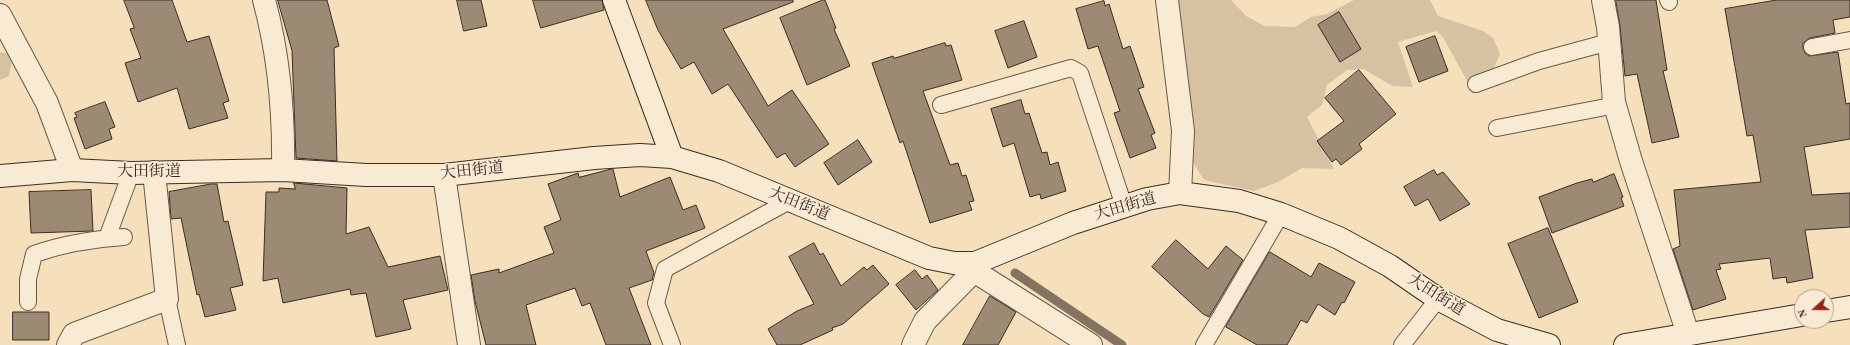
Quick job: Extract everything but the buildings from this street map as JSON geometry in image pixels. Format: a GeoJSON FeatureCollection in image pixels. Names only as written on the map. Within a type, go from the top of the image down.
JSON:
{"type":"FeatureCollection","features":[{"type":"Feature","properties":{"kind":"street"},"geometry":{"type":"LineString","coordinates":[[264,0],[274,34],[283,134],[283,170]]}},
{"type":"Feature","properties":{"kind":"street"},"geometry":{"type":"LineString","coordinates":[[614,0],[672,157]]}},
{"type":"Feature","properties":{"kind":"street"},"geometry":{"type":"LineString","coordinates":[[1167,0],[1183,131],[1180,193]]}},
{"type":"Feature","properties":{"kind":"street"},"geometry":{"type":"LineString","coordinates":[[1603,0],[1616,105],[1679,339]]}},
{"type":"Feature","properties":{"kind":"street"},"geometry":{"type":"LineString","coordinates":[[0,15],[8,44],[47,103],[72,170]]}},
{"type":"Feature","properties":{"kind":"street","name":"大田街道"},"geometry":{"type":"LineString","coordinates":[[0,176],[72,170],[131,173],[283,170],[366,176],[444,175],[594,158],[640,155],[672,157],[719,171],[929,258],[975,267],[1072,223],[1147,199],[1180,193],[1239,201],[1281,214],[1339,238],[1390,266],[1438,299],[1497,330],[1549,345]]}},
{"type":"Feature","properties":{"kind":"street"},"geometry":{"type":"LineString","coordinates":[[68,345],[74,334],[167,299],[154,172]]}},
{"type":"Feature","properties":{"kind":"street"},"geometry":{"type":"LineString","coordinates":[[444,175],[470,345]]}},
{"type":"Feature","properties":{"kind":"street"},"geometry":{"type":"LineString","coordinates":[[913,345],[925,321],[975,267],[1091,345]]}},
{"type":"Feature","properties":{"kind":"street"},"geometry":{"type":"LineString","coordinates":[[1834,310],[1850,307]]}},
{"type":"Feature","properties":{"kind":"street"},"geometry":{"type":"LineString","coordinates":[[1625,345],[1679,339],[1794,317]]}},
{"type":"Feature","properties":{"kind":"lane"},"geometry":{"type":"LineString","coordinates":[[1812,47],[1850,40]]}},
{"type":"Feature","properties":{"kind":"lane"},"geometry":{"type":"LineString","coordinates":[[1476,84],[1539,61],[1609,42]]}},
{"type":"Feature","properties":{"kind":"lane"},"geometry":{"type":"LineString","coordinates":[[942,105],[1071,68],[1080,73],[1124,206]]}},
{"type":"Feature","properties":{"kind":"lane"},"geometry":{"type":"LineString","coordinates":[[1497,128],[1616,105]]}},
{"type":"Feature","properties":{"kind":"lane"},"geometry":{"type":"LineString","coordinates":[[107,238],[131,173]]}},
{"type":"Feature","properties":{"kind":"lane"},"geometry":{"type":"LineString","coordinates":[[672,345],[656,303],[665,269],[791,200]]}},
{"type":"Feature","properties":{"kind":"lane"},"geometry":{"type":"LineString","coordinates":[[1204,345],[1281,214]]}},
{"type":"Feature","properties":{"kind":"lane"},"geometry":{"type":"LineString","coordinates":[[28,302],[28,279],[34,254],[93,239],[124,238]]}},
{"type":"Feature","properties":{"kind":"lane"},"geometry":{"type":"LineString","coordinates":[[167,299],[177,345]]}},
{"type":"Feature","properties":{"kind":"lane"},"geometry":{"type":"LineString","coordinates":[[1402,345],[1438,299]]}},
{"type":"Feature","properties":{"kind":"shaded area"},"geometry":{"type":"Polygon","coordinates":[[[1175,0],[1231,0],[1246,16],[1265,26],[1295,27],[1311,17],[1327,14],[1354,0],[1430,0],[1438,16],[1483,31],[1493,38],[1500,54],[1487,84],[1467,81],[1443,37],[1436,31],[1398,42],[1413,87],[1392,86],[1364,69],[1347,70],[1327,85],[1322,105],[1307,117],[1334,169],[1302,168],[1278,182],[1254,191],[1204,180],[1189,156],[1187,66],[1177,24],[1175,0]]]}},
{"type":"Feature","properties":{"kind":"shaded area"},"geometry":{"type":"Polygon","coordinates":[[[0,53],[13,55],[9,76],[0,80],[0,53]]]}},
{"type":"Feature","properties":{"kind":"waterway"},"geometry":{"type":"LineString","coordinates":[[1015,273],[1122,345]]}}]}
